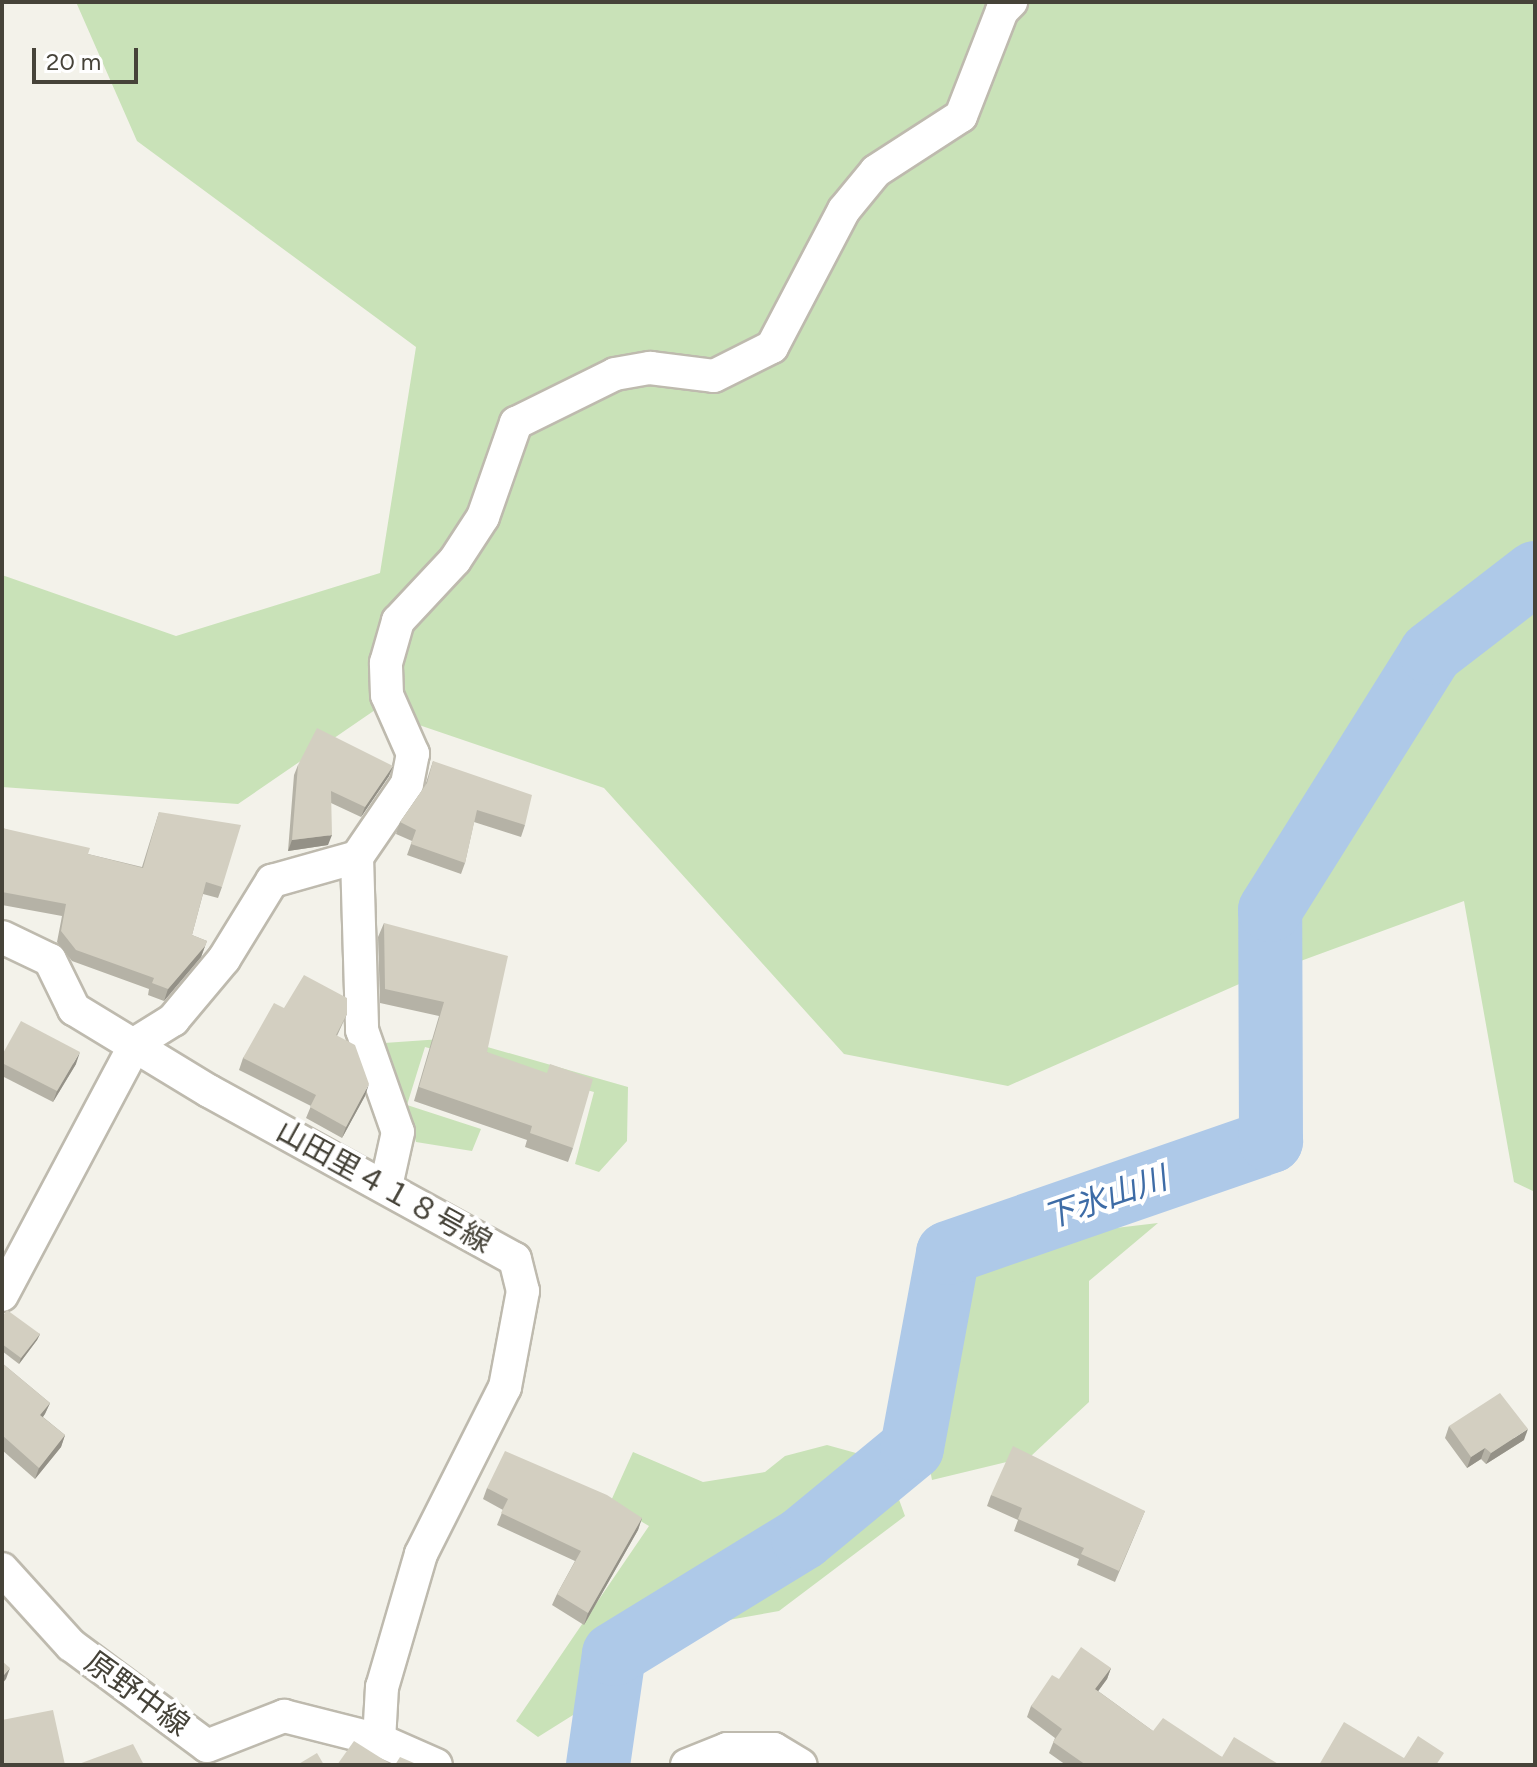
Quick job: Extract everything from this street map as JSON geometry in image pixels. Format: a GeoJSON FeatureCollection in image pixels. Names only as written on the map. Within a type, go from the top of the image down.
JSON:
{"type":"FeatureCollection","features":[{"type":"Feature","properties":{"kind":"street"},"geometry":{"type":"LineString","coordinates":[[386,1186],[398,1132],[362,1030],[357,857],[407,784],[413,754],[387,695],[386,663],[398,621],[455,560],[483,517],[516,423],[615,374],[650,368],[714,376],[772,347],[852,200],[876,171],[961,116],[1002,11],[1011,2]]}},
{"type":"Feature","properties":{"kind":"street"},"geometry":{"type":"LineString","coordinates":[[2,1295],[136,1043],[173,1020],[224,959],[272,881],[357,857]]}},
{"type":"Feature","properties":{"kind":"street","name":"山田里４１８号線"},"geometry":{"type":"LineString","coordinates":[[2,937],[50,960],[74,1009],[136,1043],[209,1091],[515,1259],[523,1291],[505,1387],[421,1554],[382,1687],[379,1740]]}},
{"type":"Feature","properties":{"kind":"street","name":"原野中線"},"geometry":{"type":"LineString","coordinates":[[2,1569],[71,1645],[207,1746],[284,1716],[379,1740],[436,1765]]}},
{"type":"Feature","properties":{"kind":"street"},"geometry":{"type":"LineString","coordinates":[[687,1765],[727,1749],[774,1749],[801,1765]]}},
{"type":"Feature","properties":{"kind":"green space"},"geometry":{"type":"Polygon","coordinates":[[[76,2],[1535,2],[1535,1192],[1514,1182],[1464,901],[1246,981],[1008,1086],[844,1054],[604,788],[375,710],[238,804],[2,787],[2,575],[176,636],[380,573],[416,347],[137,141],[76,2]]]}},
{"type":"Feature","properties":{"kind":"green space"},"geometry":{"type":"Polygon","coordinates":[[[456,1038],[628,1087],[627,1141],[599,1172],[575,1164],[594,1092],[425,1047],[407,1105],[481,1129],[472,1151],[416,1142],[384,1043],[456,1038]]]}},
{"type":"Feature","properties":{"kind":"green space"},"geometry":{"type":"Polygon","coordinates":[[[1158,1223],[1089,1281],[1089,1402],[1031,1456],[932,1480],[910,1369],[929,1250],[1158,1223]]]}},
{"type":"Feature","properties":{"kind":"green space"},"geometry":{"type":"Polygon","coordinates":[[[827,1445],[885,1461],[905,1516],[779,1611],[723,1621],[538,1737],[516,1721],[649,1526],[610,1503],[633,1452],[703,1482],[765,1472],[785,1456],[827,1445]]]}},
{"type":"Feature","properties":{"kind":"building"},"geometry":{"type":"Polygon","coordinates":[[[317,728],[393,766],[365,807],[331,791],[332,835],[292,840],[298,765],[317,728]]]}},
{"type":"Feature","properties":{"kind":"building"},"geometry":{"type":"Polygon","coordinates":[[[433,761],[532,795],[525,825],[477,810],[465,863],[411,844],[416,830],[400,822],[427,783],[433,761]]]}},
{"type":"Feature","properties":{"kind":"building"},"geometry":{"type":"Polygon","coordinates":[[[159,812],[241,825],[222,887],[206,882],[192,935],[207,941],[205,946],[168,989],[152,983],[154,978],[76,950],[61,931],[66,904],[2,892],[2,828],[90,848],[88,854],[143,868],[159,812]]]}},
{"type":"Feature","properties":{"kind":"building"},"geometry":{"type":"Polygon","coordinates":[[[384,923],[508,956],[487,1052],[547,1073],[550,1064],[593,1079],[573,1148],[530,1133],[532,1126],[419,1087],[444,1002],[385,989],[384,923]]]}},
{"type":"Feature","properties":{"kind":"building"},"geometry":{"type":"Polygon","coordinates":[[[304,975],[347,998],[347,1014],[336,1035],[355,1045],[369,1084],[346,1127],[310,1107],[316,1095],[243,1058],[274,1003],[284,1008],[304,975]]]}},
{"type":"Feature","properties":{"kind":"building"},"geometry":{"type":"Polygon","coordinates":[[[21,1021],[80,1052],[57,1091],[2,1063],[2,1055],[21,1021]]]}},
{"type":"Feature","properties":{"kind":"building"},"geometry":{"type":"Polygon","coordinates":[[[7,1310],[40,1334],[21,1358],[2,1344],[2,1317],[7,1310]]]}},
{"type":"Feature","properties":{"kind":"building"},"geometry":{"type":"Polygon","coordinates":[[[2,1363],[50,1403],[40,1415],[65,1435],[39,1468],[2,1435],[2,1363]]]}},
{"type":"Feature","properties":{"kind":"building"},"geometry":{"type":"Polygon","coordinates":[[[1500,1393],[1528,1429],[1491,1453],[1485,1448],[1471,1457],[1449,1426],[1500,1393]]]}},
{"type":"Feature","properties":{"kind":"building"},"geometry":{"type":"Polygon","coordinates":[[[1013,1446],[1145,1511],[1119,1571],[1081,1554],[1084,1548],[1018,1519],[1022,1508],[991,1495],[1013,1446]]]}},
{"type":"Feature","properties":{"kind":"building"},"geometry":{"type":"Polygon","coordinates":[[[505,1451],[607,1495],[642,1518],[588,1613],[557,1594],[581,1551],[501,1513],[508,1499],[487,1488],[505,1451]]]}},
{"type":"Feature","properties":{"kind":"building"},"geometry":{"type":"Polygon","coordinates":[[[1081,1647],[1111,1668],[1095,1689],[1153,1731],[1163,1718],[1222,1757],[1234,1737],[1280,1765],[1086,1765],[1053,1742],[1062,1729],[1031,1706],[1052,1675],[1059,1679],[1081,1647]]]}},
{"type":"Feature","properties":{"kind":"building"},"geometry":{"type":"Polygon","coordinates":[[[2,1661],[10,1668],[2,1677],[2,1661]]]}},
{"type":"Feature","properties":{"kind":"building"},"geometry":{"type":"Polygon","coordinates":[[[53,1710],[65,1765],[2,1765],[2,1720],[53,1710]]]}},
{"type":"Feature","properties":{"kind":"building"},"geometry":{"type":"Polygon","coordinates":[[[1344,1722],[1404,1758],[1418,1736],[1444,1753],[1436,1765],[1319,1765],[1344,1722]]]}},
{"type":"Feature","properties":{"kind":"building"},"geometry":{"type":"Polygon","coordinates":[[[354,1741],[392,1765],[337,1765],[354,1741]]]}},
{"type":"Feature","properties":{"kind":"building"},"geometry":{"type":"Polygon","coordinates":[[[133,1744],[144,1765],[76,1765],[133,1744]]]}},
{"type":"Feature","properties":{"kind":"building"},"geometry":{"type":"Polygon","coordinates":[[[317,1753],[324,1765],[297,1765],[317,1753]]]}},
{"type":"Feature","properties":{"kind":"building"},"geometry":{"type":"Polygon","coordinates":[[[400,1757],[414,1763],[417,1765],[395,1765],[400,1757]]]}},
{"type":"Feature","properties":{"kind":"waterway","name":"下氷山川"},"geometry":{"type":"LineString","coordinates":[[598,1765],[614,1654],[803,1538],[912,1448],[948,1253],[1271,1141],[1270,910],[1431,653],[1535,573]]}}]}
